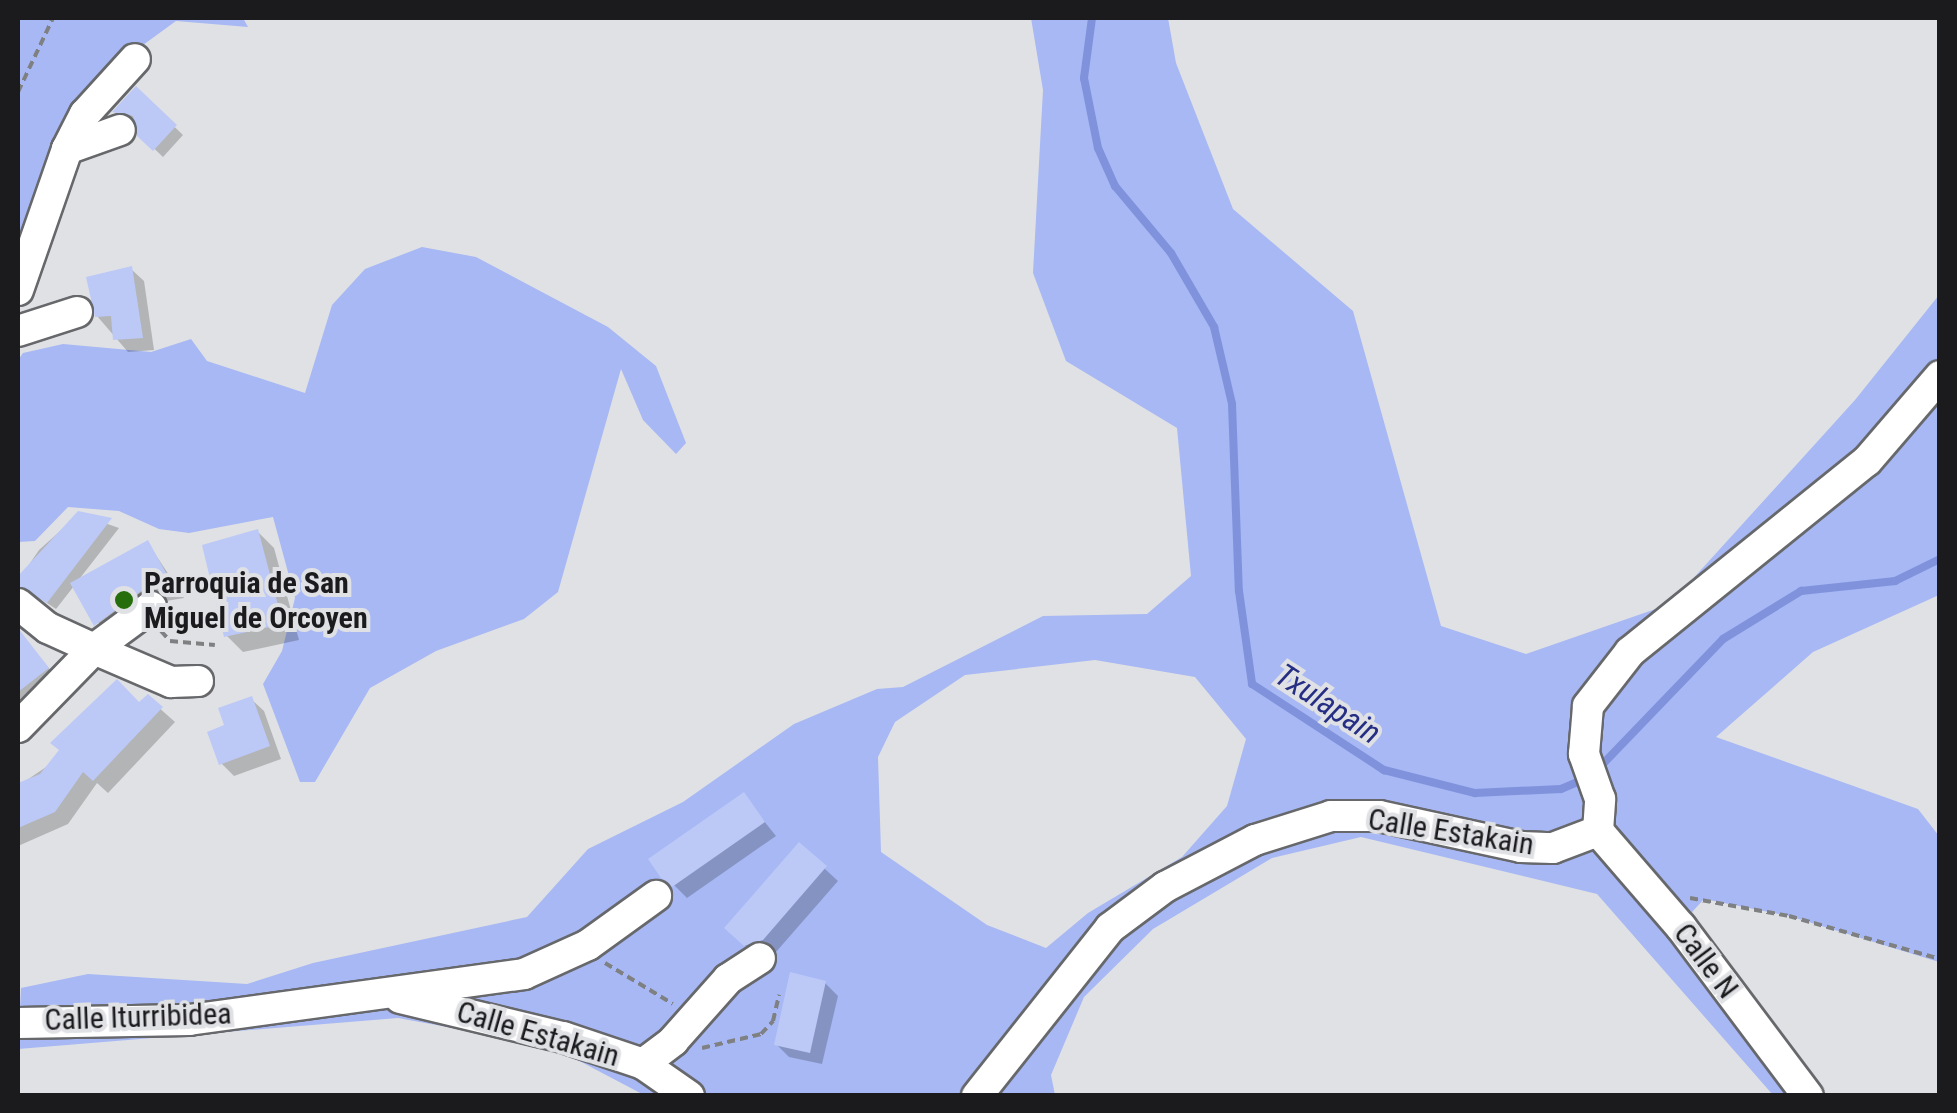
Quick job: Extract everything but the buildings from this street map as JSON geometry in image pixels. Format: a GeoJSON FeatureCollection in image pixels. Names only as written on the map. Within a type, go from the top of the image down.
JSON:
{"type":"FeatureCollection","features":[{"type":"Feature","properties":{"kind":"street"},"geometry":{"type":"LineString","coordinates":[[20,284],[67,149],[86,114],[135,59]]}},
{"type":"Feature","properties":{"kind":"street"},"geometry":{"type":"LineString","coordinates":[[67,149],[120,130]]}},
{"type":"Feature","properties":{"kind":"street"},"geometry":{"type":"LineString","coordinates":[[18,331],[78,312]]}},
{"type":"Feature","properties":{"kind":"street"},"geometry":{"type":"LineString","coordinates":[[1598,831],[1600,800],[1584,754],[1588,706],[1630,652],[1867,462],[1940,376]]}},
{"type":"Feature","properties":{"kind":"street"},"geometry":{"type":"LineString","coordinates":[[18,604],[48,628],[158,678],[198,681]]}},
{"type":"Feature","properties":{"kind":"street"},"geometry":{"type":"LineString","coordinates":[[18,727],[94,648],[151,608]]}},
{"type":"Feature","properties":{"kind":"street","name":"Calle Estakain"},"geometry":{"type":"LineString","coordinates":[[977,1096],[1110,928],[1165,887],[1255,840],[1331,816],[1426,824],[1522,847],[1553,848],[1598,831]]}},
{"type":"Feature","properties":{"kind":"street","name":"Calle N"},"geometry":{"type":"LineString","coordinates":[[1598,831],[1655,895],[1808,1096]]}},
{"type":"Feature","properties":{"kind":"street","name":"Calle Iturribidea"},"geometry":{"type":"LineString","coordinates":[[18,1023],[189,1020],[524,974],[588,945],[656,896]]}},
{"type":"Feature","properties":{"kind":"street"},"geometry":{"type":"LineString","coordinates":[[643,1064],[673,1041],[692,1014],[760,958]]}},
{"type":"Feature","properties":{"kind":"street","name":"Calle Estakain"},"geometry":{"type":"LineString","coordinates":[[377,994],[563,1037],[643,1064],[689,1096]]}},
{"type":"Feature","properties":{"kind":"path"},"geometry":{"type":"LineString","coordinates":[[18,92],[53,18]]}},
{"type":"Feature","properties":{"kind":"path"},"geometry":{"type":"LineString","coordinates":[[151,608],[170,641],[215,645]]}},
{"type":"Feature","properties":{"kind":"path"},"geometry":{"type":"LineString","coordinates":[[1655,895],[1789,916],[1940,958]]}},
{"type":"Feature","properties":{"kind":"path"},"geometry":{"type":"LineString","coordinates":[[588,945],[612,972],[692,1014]]}},
{"type":"Feature","properties":{"kind":"path"},"geometry":{"type":"LineString","coordinates":[[673,1041],[698,1048],[762,1034],[774,1021],[779,995]]}},
{"type":"Feature","properties":{"kind":"shaded area"},"geometry":{"type":"Polygon","coordinates":[[[18,18],[243,18],[248,27],[176,21],[121,61],[18,265],[18,18]]]}},
{"type":"Feature","properties":{"kind":"shaded area"},"geometry":{"type":"Polygon","coordinates":[[[1031,18],[1168,18],[1176,63],[1233,209],[1353,311],[1441,626],[1526,654],[1670,604],[1855,400],[1939,295],[1939,595],[1813,652],[1716,737],[1918,809],[1939,836],[1939,962],[1789,916],[1704,899],[1682,923],[1819,1095],[1773,1095],[1597,894],[1361,837],[1272,858],[1153,929],[1084,997],[1051,1075],[1055,1095],[644,1095],[551,1046],[398,1018],[18,1049],[21,988],[88,974],[247,984],[313,963],[527,917],[588,849],[683,802],[794,724],[877,689],[903,687],[1043,616],[1147,614],[1191,576],[1177,428],[1066,361],[1033,273],[1043,90],[1031,18]],[[1095,660],[965,675],[895,722],[878,757],[881,852],[987,925],[1046,948],[1088,913],[1182,857],[1227,806],[1246,739],[1195,677],[1095,660]]]}},
{"type":"Feature","properties":{"kind":"shaded area"},"geometry":{"type":"Polygon","coordinates":[[[422,247],[476,257],[608,327],[656,366],[686,443],[676,454],[643,420],[621,369],[558,592],[524,619],[436,651],[370,688],[315,782],[300,782],[263,684],[282,651],[295,598],[273,517],[189,533],[159,529],[119,511],[68,507],[35,541],[18,542],[18,360],[23,353],[63,344],[151,352],[191,339],[207,361],[305,393],[332,305],[365,269],[422,247]]]}},
{"type":"Feature","properties":{"kind":"waterway","name":"Txulapain"},"geometry":{"type":"LineString","coordinates":[[1092,18],[1084,78],[1098,148],[1115,186],[1171,253],[1214,327],[1232,404],[1239,591],[1252,684],[1384,770],[1475,793],[1561,789],[1584,779]]}},
{"type":"Feature","properties":{"kind":"waterway","name":"Txulapain"},"geometry":{"type":"LineString","coordinates":[[1599,768],[1723,639],[1801,591],[1895,581],[1940,559]]}},
{"type":"Feature","properties":{"kind":"place","name":"Parroquia de San Miguel de Orcoyen"},"geometry":{"type":"Point","coordinates":[124,600]}}]}
